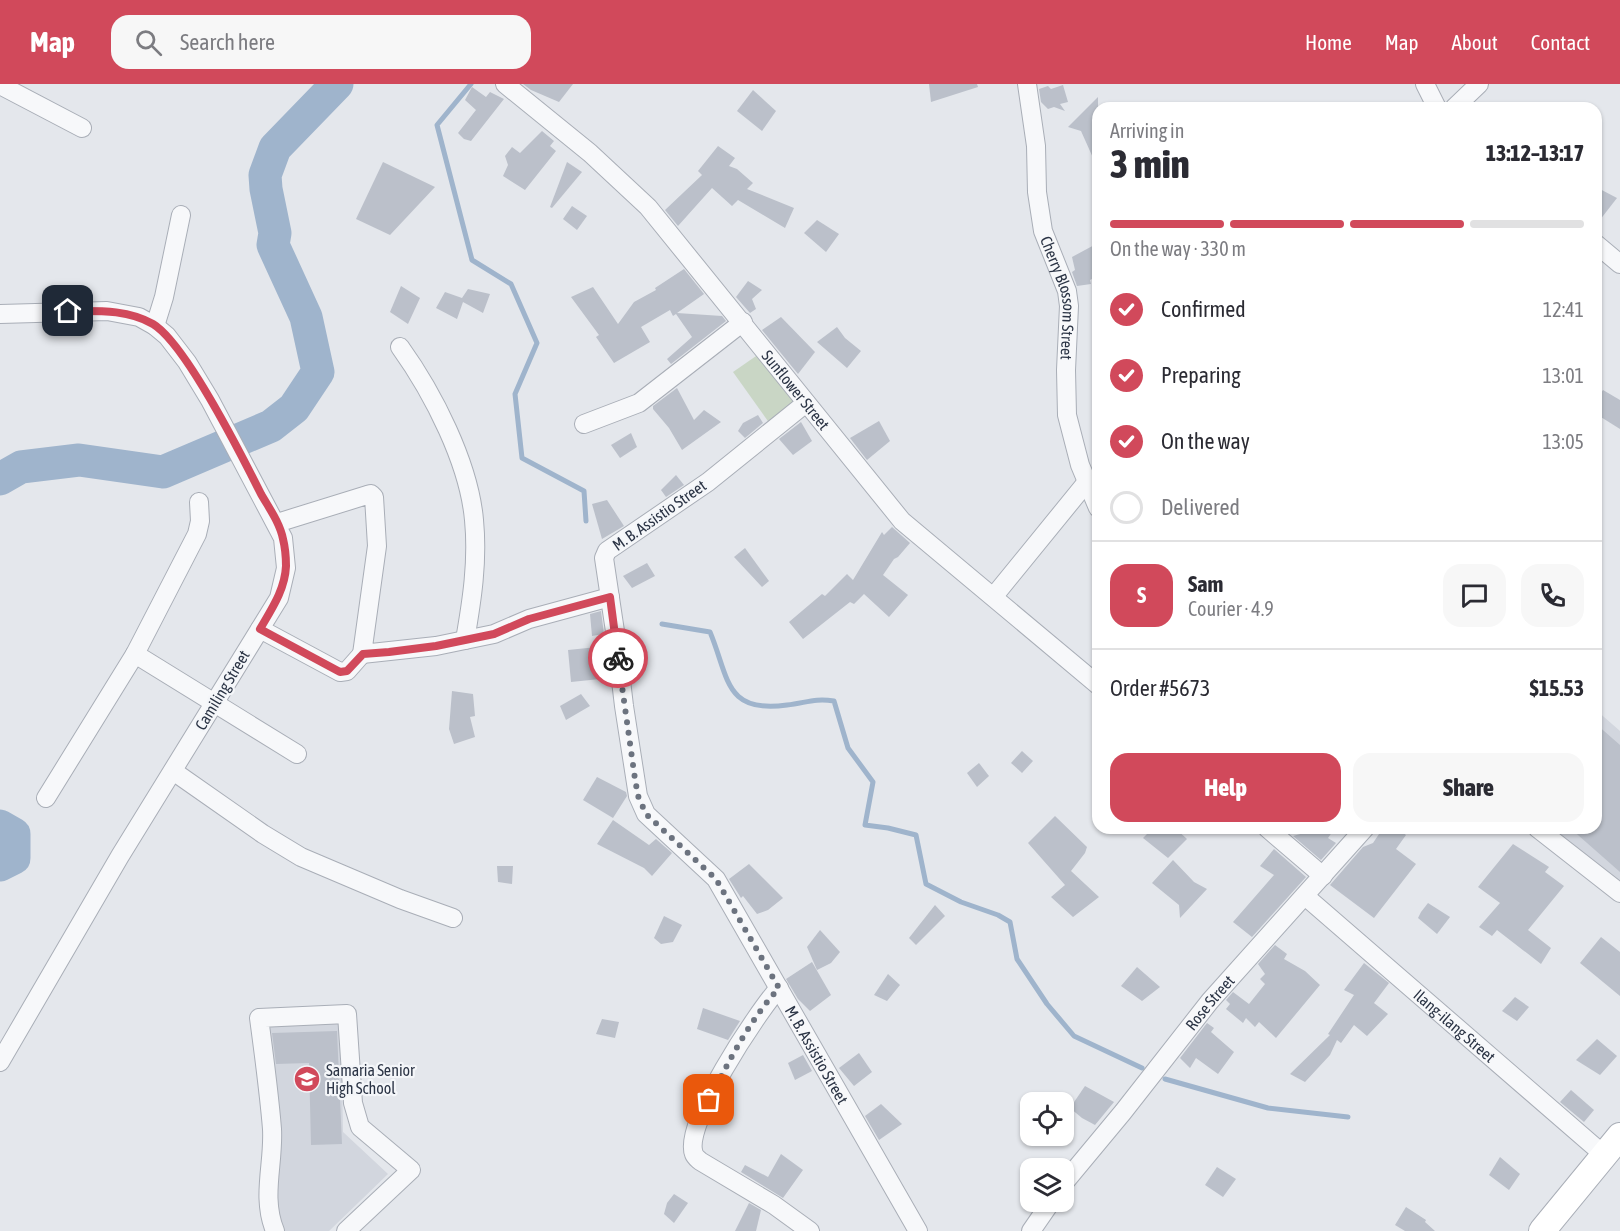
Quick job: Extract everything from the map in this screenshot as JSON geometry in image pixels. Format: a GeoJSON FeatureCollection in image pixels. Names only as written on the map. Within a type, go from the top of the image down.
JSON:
{"type":"FeatureCollection","features":[{"type":"Feature","properties":{"kind":"main road"},"geometry":{"type":"LineString","coordinates":[[1542,1231],[1612,1146]]}},
{"type":"Feature","properties":{"kind":"street","name":"Sunflower Street"},"geometry":{"type":"LineString","coordinates":[[505,84],[590,153],[648,207],[902,521],[1092,680]]}},
{"type":"Feature","properties":{"kind":"street","name":"Cherry Blossom Street"},"geometry":{"type":"LineString","coordinates":[[1027,84],[1036,146],[1037,192],[1043,231],[1066,291],[1069,306],[1066,370],[1067,415],[1086,483],[1092,496]]}},
{"type":"Feature","properties":{"kind":"street"},"geometry":{"type":"LineString","coordinates":[[1425,84],[1434,102]]}},
{"type":"Feature","properties":{"kind":"street"},"geometry":{"type":"LineString","coordinates":[[1460,102],[1479,84]]}},
{"type":"Feature","properties":{"kind":"street"},"geometry":{"type":"LineString","coordinates":[[0,85],[82,128]]}},
{"type":"Feature","properties":{"kind":"street"},"geometry":{"type":"LineString","coordinates":[[155,326],[164,297],[181,215]]}},
{"type":"Feature","properties":{"kind":"street"},"geometry":{"type":"LineString","coordinates":[[1602,249],[1620,264]]}},
{"type":"Feature","properties":{"kind":"street","name":"Camiling Street"},"geometry":{"type":"LineString","coordinates":[[0,314],[107,310],[139,317],[167,336],[187,362],[210,400],[277,523],[283,538],[286,568],[279,598],[120,856],[0,1062]]}},
{"type":"Feature","properties":{"kind":"street"},"geometry":{"type":"LineString","coordinates":[[584,424],[639,404],[743,322]]}},
{"type":"Feature","properties":{"kind":"street"},"geometry":{"type":"LineString","coordinates":[[400,347],[415,367],[440,412],[457,453],[474,519],[476,569],[465,640]]}},
{"type":"Feature","properties":{"kind":"street","name":"M. B. Assistio Street"},"geometry":{"type":"LineString","coordinates":[[806,403],[708,482],[607,551],[604,558],[624,706],[638,796],[646,814],[716,879],[918,1231]]}},
{"type":"Feature","properties":{"kind":"street"},"geometry":{"type":"LineString","coordinates":[[994,596],[1086,483]]}},
{"type":"Feature","properties":{"kind":"street"},"geometry":{"type":"LineString","coordinates":[[260,629],[340,672],[347,671],[363,654],[377,546],[374,497],[371,494],[367,495],[277,523]]}},
{"type":"Feature","properties":{"kind":"street"},"geometry":{"type":"LineString","coordinates":[[46,798],[135,654],[197,534],[200,521],[199,502]]}},
{"type":"Feature","properties":{"kind":"street"},"geometry":{"type":"LineString","coordinates":[[363,654],[412,649],[494,634],[529,619],[610,597]]}},
{"type":"Feature","properties":{"kind":"street"},"geometry":{"type":"LineString","coordinates":[[135,654],[297,754]]}},
{"type":"Feature","properties":{"kind":"street"},"geometry":{"type":"LineString","coordinates":[[173,771],[263,834],[302,857],[400,899],[453,918]]}},
{"type":"Feature","properties":{"kind":"street"},"geometry":{"type":"LineString","coordinates":[[1274,834],[1323,876]]}},
{"type":"Feature","properties":{"kind":"street","name":"Rose Street"},"geometry":{"type":"LineString","coordinates":[[1074,1172],[1210,1001],[1360,834]]}},
{"type":"Feature","properties":{"kind":"street"},"geometry":{"type":"LineString","coordinates":[[1545,834],[1620,892]]}},
{"type":"Feature","properties":{"kind":"street","name":"Ilang-ilang Street"},"geometry":{"type":"LineString","coordinates":[[1305,896],[1612,1146]]}},
{"type":"Feature","properties":{"kind":"street"},"geometry":{"type":"LineString","coordinates":[[779,988],[759,1012],[727,1063],[700,1119],[694,1139],[694,1154],[700,1161],[774,1205],[810,1231]]}},
{"type":"Feature","properties":{"kind":"street"},"geometry":{"type":"LineString","coordinates":[[275,1231],[268,1210],[267,1197],[272,1130],[260,1018],[347,1014],[356,1116],[360,1126],[411,1170],[346,1231]]}},
{"type":"Feature","properties":{"kind":"street"},"geometry":{"type":"LineString","coordinates":[[1031,1231],[1044,1212]]}},
{"type":"Feature","properties":{"kind":"shaded area"},"geometry":{"type":"Polygon","coordinates":[[[1602,715],[1620,731],[1620,884],[1554,834],[1602,834],[1602,715]]]}},
{"type":"Feature","properties":{"kind":"shaded area","name":"Samaria Senior High School"},"geometry":{"type":"Polygon","coordinates":[[[341,1022],[343,1132],[388,1174],[329,1231],[281,1231],[271,1209],[266,1027],[341,1022]]]}},
{"type":"Feature","properties":{"kind":"green space"},"geometry":{"type":"Polygon","coordinates":[[[759,354],[796,406],[770,424],[733,372],[759,354]]]}},
{"type":"Feature","properties":{"kind":"building"},"geometry":{"type":"Polygon","coordinates":[[[523,84],[573,84],[559,102],[523,84]]]}},
{"type":"Feature","properties":{"kind":"building"},"geometry":{"type":"Polygon","coordinates":[[[929,84],[977,84],[978,87],[931,102],[929,84]]]}},
{"type":"Feature","properties":{"kind":"building"},"geometry":{"type":"Polygon","coordinates":[[[1063,85],[1068,102],[1060,104],[1065,111],[1054,107],[1048,109],[1041,102],[1039,89],[1048,86],[1051,89],[1063,85]]]}},
{"type":"Feature","properties":{"kind":"building"},"geometry":{"type":"Polygon","coordinates":[[[472,87],[486,97],[490,92],[504,99],[471,141],[464,139],[458,133],[476,110],[465,100],[472,87]]]}},
{"type":"Feature","properties":{"kind":"building"},"geometry":{"type":"Polygon","coordinates":[[[753,90],[776,111],[762,131],[737,111],[753,90]]]}},
{"type":"Feature","properties":{"kind":"building"},"geometry":{"type":"Polygon","coordinates":[[[1092,103],[1092,156],[1081,131],[1068,127],[1092,103]]]}},
{"type":"Feature","properties":{"kind":"building"},"geometry":{"type":"Polygon","coordinates":[[[542,131],[554,141],[550,146],[556,151],[525,190],[503,176],[508,165],[505,156],[512,147],[520,153],[542,131]]]}},
{"type":"Feature","properties":{"kind":"building"},"geometry":{"type":"Polygon","coordinates":[[[718,146],[735,158],[729,166],[737,169],[753,183],[747,189],[794,208],[785,228],[738,200],[732,206],[712,188],[678,226],[665,210],[702,175],[698,171],[718,146]]]}},
{"type":"Feature","properties":{"kind":"building"},"geometry":{"type":"Polygon","coordinates":[[[383,162],[435,187],[390,235],[356,219],[383,162]]]}},
{"type":"Feature","properties":{"kind":"building"},"geometry":{"type":"Polygon","coordinates":[[[567,162],[582,172],[552,208],[550,207],[567,162]]]}},
{"type":"Feature","properties":{"kind":"building"},"geometry":{"type":"Polygon","coordinates":[[[1602,190],[1617,198],[1602,217],[1602,190]]]}},
{"type":"Feature","properties":{"kind":"building"},"geometry":{"type":"Polygon","coordinates":[[[572,206],[587,216],[577,230],[563,219],[572,206]]]}},
{"type":"Feature","properties":{"kind":"building"},"geometry":{"type":"Polygon","coordinates":[[[817,220],[839,234],[826,252],[804,233],[817,220]]]}},
{"type":"Feature","properties":{"kind":"building"},"geometry":{"type":"Polygon","coordinates":[[[1092,246],[1091,284],[1077,286],[1072,272],[1075,270],[1072,257],[1092,246]]]}},
{"type":"Feature","properties":{"kind":"building"},"geometry":{"type":"Polygon","coordinates":[[[684,269],[704,294],[677,313],[722,316],[726,321],[671,364],[667,359],[692,337],[676,314],[673,316],[670,310],[641,327],[650,342],[614,363],[596,337],[599,335],[571,297],[593,287],[618,324],[634,302],[656,290],[655,288],[684,269]]]}},
{"type":"Feature","properties":{"kind":"building"},"geometry":{"type":"Polygon","coordinates":[[[748,281],[762,290],[752,299],[756,309],[750,313],[736,297],[748,281]]]}},
{"type":"Feature","properties":{"kind":"building"},"geometry":{"type":"Polygon","coordinates":[[[401,286],[420,298],[408,324],[390,312],[401,286]]]}},
{"type":"Feature","properties":{"kind":"building"},"geometry":{"type":"Polygon","coordinates":[[[468,289],[490,294],[483,313],[463,302],[457,319],[436,308],[445,292],[462,298],[468,289]]]}},
{"type":"Feature","properties":{"kind":"building"},"geometry":{"type":"Polygon","coordinates":[[[781,317],[815,352],[798,374],[762,330],[781,317]]]}},
{"type":"Feature","properties":{"kind":"building"},"geometry":{"type":"Polygon","coordinates":[[[837,327],[845,338],[861,351],[847,368],[817,342],[837,327]]]}},
{"type":"Feature","properties":{"kind":"building"},"geometry":{"type":"Polygon","coordinates":[[[677,388],[694,420],[704,410],[721,422],[682,450],[669,428],[653,409],[653,406],[677,388]]]}},
{"type":"Feature","properties":{"kind":"building"},"geometry":{"type":"Polygon","coordinates":[[[1602,391],[1620,400],[1620,429],[1602,418],[1602,391]]]}},
{"type":"Feature","properties":{"kind":"building"},"geometry":{"type":"Polygon","coordinates":[[[758,415],[763,423],[745,438],[738,431],[743,423],[758,415]]]}},
{"type":"Feature","properties":{"kind":"building"},"geometry":{"type":"Polygon","coordinates":[[[879,421],[890,441],[867,460],[850,438],[879,421]]]}},
{"type":"Feature","properties":{"kind":"building"},"geometry":{"type":"Polygon","coordinates":[[[801,422],[812,441],[793,455],[779,439],[801,422]]]}},
{"type":"Feature","properties":{"kind":"building"},"geometry":{"type":"Polygon","coordinates":[[[631,433],[637,447],[620,458],[611,445],[631,433]]]}},
{"type":"Feature","properties":{"kind":"building"},"geometry":{"type":"Polygon","coordinates":[[[676,475],[684,485],[666,497],[661,490],[676,475]]]}},
{"type":"Feature","properties":{"kind":"building"},"geometry":{"type":"Polygon","coordinates":[[[607,500],[624,526],[602,539],[592,504],[607,500]]]}},
{"type":"Feature","properties":{"kind":"building"},"geometry":{"type":"Polygon","coordinates":[[[892,527],[910,543],[894,559],[883,575],[908,595],[889,617],[864,594],[854,604],[850,602],[803,639],[789,622],[822,594],[825,596],[847,574],[853,580],[882,532],[884,535],[892,527]]]}},
{"type":"Feature","properties":{"kind":"building"},"geometry":{"type":"Polygon","coordinates":[[[745,548],[769,581],[762,587],[734,557],[745,548]]]}},
{"type":"Feature","properties":{"kind":"building"},"geometry":{"type":"Polygon","coordinates":[[[647,563],[655,576],[632,588],[623,576],[647,563]]]}},
{"type":"Feature","properties":{"kind":"building"},"geometry":{"type":"Polygon","coordinates":[[[601,611],[604,634],[592,636],[590,614],[601,611]]]}},
{"type":"Feature","properties":{"kind":"building"},"geometry":{"type":"Polygon","coordinates":[[[597,647],[600,679],[571,682],[568,650],[597,647]]]}},
{"type":"Feature","properties":{"kind":"building"},"geometry":{"type":"Polygon","coordinates":[[[452,691],[473,694],[475,716],[470,717],[475,737],[454,744],[449,729],[452,691]]]}},
{"type":"Feature","properties":{"kind":"building"},"geometry":{"type":"Polygon","coordinates":[[[581,694],[590,706],[566,720],[560,706],[581,694]]]}},
{"type":"Feature","properties":{"kind":"building"},"geometry":{"type":"Polygon","coordinates":[[[1602,729],[1620,745],[1620,872],[1577,834],[1602,834],[1602,729]]]}},
{"type":"Feature","properties":{"kind":"building"},"geometry":{"type":"Polygon","coordinates":[[[1022,751],[1033,761],[1022,773],[1011,763],[1022,751]]]}},
{"type":"Feature","properties":{"kind":"building"},"geometry":{"type":"Polygon","coordinates":[[[979,763],[989,776],[977,787],[967,773],[979,763]]]}},
{"type":"Feature","properties":{"kind":"building"},"geometry":{"type":"Polygon","coordinates":[[[597,777],[626,792],[627,796],[613,818],[583,800],[597,777]]]}},
{"type":"Feature","properties":{"kind":"building"},"geometry":{"type":"Polygon","coordinates":[[[1055,816],[1087,847],[1071,871],[1099,897],[1073,917],[1051,897],[1065,885],[1028,843],[1055,816]]]}},
{"type":"Feature","properties":{"kind":"building"},"geometry":{"type":"Polygon","coordinates":[[[613,820],[649,845],[656,839],[672,853],[652,876],[644,868],[597,844],[613,820]]]}},
{"type":"Feature","properties":{"kind":"building"},"geometry":{"type":"Polygon","coordinates":[[[1147,834],[1182,834],[1187,839],[1168,858],[1143,838],[1147,834]]]}},
{"type":"Feature","properties":{"kind":"building"},"geometry":{"type":"Polygon","coordinates":[[[1331,834],[1328,838],[1336,843],[1321,860],[1293,836],[1331,834]]]}},
{"type":"Feature","properties":{"kind":"building"},"geometry":{"type":"Polygon","coordinates":[[[1379,834],[1405,834],[1396,849],[1416,864],[1374,918],[1330,885],[1363,847],[1373,843],[1379,834]]]}},
{"type":"Feature","properties":{"kind":"building"},"geometry":{"type":"Polygon","coordinates":[[[1513,844],[1549,867],[1545,872],[1564,886],[1528,930],[1551,948],[1541,964],[1497,930],[1492,936],[1479,927],[1500,903],[1478,887],[1513,844]]]}},
{"type":"Feature","properties":{"kind":"building"},"geometry":{"type":"Polygon","coordinates":[[[1274,849],[1306,877],[1252,937],[1233,922],[1274,875],[1260,866],[1274,849]]]}},
{"type":"Feature","properties":{"kind":"building"},"geometry":{"type":"Polygon","coordinates":[[[1173,860],[1194,882],[1207,889],[1180,918],[1179,905],[1152,883],[1173,860]]]}},
{"type":"Feature","properties":{"kind":"building"},"geometry":{"type":"Polygon","coordinates":[[[749,864],[783,898],[768,910],[757,914],[743,896],[741,898],[729,879],[749,864]]]}},
{"type":"Feature","properties":{"kind":"building"},"geometry":{"type":"Polygon","coordinates":[[[497,866],[513,866],[512,884],[498,882],[497,866]]]}},
{"type":"Feature","properties":{"kind":"building"},"geometry":{"type":"Polygon","coordinates":[[[1428,903],[1450,917],[1437,934],[1418,918],[1428,903]]]}},
{"type":"Feature","properties":{"kind":"building"},"geometry":{"type":"Polygon","coordinates":[[[935,905],[945,916],[916,945],[909,938],[935,905]]]}},
{"type":"Feature","properties":{"kind":"building"},"geometry":{"type":"Polygon","coordinates":[[[664,916],[682,925],[673,942],[661,944],[654,938],[664,916]]]}},
{"type":"Feature","properties":{"kind":"building"},"geometry":{"type":"Polygon","coordinates":[[[820,930],[840,952],[831,963],[817,970],[807,947],[820,930]]]}},
{"type":"Feature","properties":{"kind":"building"},"geometry":{"type":"Polygon","coordinates":[[[1601,937],[1620,952],[1620,996],[1580,963],[1601,937]]]}},
{"type":"Feature","properties":{"kind":"building"},"geometry":{"type":"Polygon","coordinates":[[[1275,945],[1287,954],[1284,959],[1305,971],[1320,985],[1276,1038],[1259,1022],[1255,1027],[1246,1018],[1243,1023],[1226,1009],[1230,1004],[1226,1000],[1233,992],[1249,1004],[1265,984],[1260,979],[1265,974],[1258,964],[1275,945]]]}},
{"type":"Feature","properties":{"kind":"building"},"geometry":{"type":"Polygon","coordinates":[[[812,962],[831,995],[810,1011],[798,999],[786,979],[812,962]]]}},
{"type":"Feature","properties":{"kind":"building"},"geometry":{"type":"Polygon","coordinates":[[[1364,963],[1389,983],[1374,1003],[1388,1014],[1367,1036],[1354,1025],[1341,1043],[1337,1040],[1330,1055],[1305,1082],[1290,1074],[1330,1035],[1328,1034],[1354,995],[1344,990],[1364,963]]]}},
{"type":"Feature","properties":{"kind":"building"},"geometry":{"type":"Polygon","coordinates":[[[1137,967],[1160,987],[1142,1001],[1121,986],[1137,967]]]}},
{"type":"Feature","properties":{"kind":"building"},"geometry":{"type":"Polygon","coordinates":[[[888,974],[900,985],[887,1001],[874,995],[888,974]]]}},
{"type":"Feature","properties":{"kind":"building"},"geometry":{"type":"Polygon","coordinates":[[[1515,997],[1529,1007],[1517,1021],[1502,1011],[1515,997]]]}},
{"type":"Feature","properties":{"kind":"building"},"geometry":{"type":"Polygon","coordinates":[[[703,1008],[740,1021],[728,1040],[697,1029],[703,1008]]]}},
{"type":"Feature","properties":{"kind":"building"},"geometry":{"type":"Polygon","coordinates":[[[602,1019],[619,1022],[615,1038],[596,1034],[602,1019]]]}},
{"type":"Feature","properties":{"kind":"building"},"geometry":{"type":"Polygon","coordinates":[[[1207,1023],[1214,1028],[1211,1032],[1234,1052],[1218,1074],[1196,1058],[1190,1068],[1180,1058],[1207,1023]]]}},
{"type":"Feature","properties":{"kind":"building"},"geometry":{"type":"Polygon","coordinates":[[[337,1031],[342,1144],[311,1145],[309,1063],[276,1064],[272,1033],[337,1031]]]}},
{"type":"Feature","properties":{"kind":"building"},"geometry":{"type":"Polygon","coordinates":[[[1597,1039],[1617,1056],[1600,1075],[1576,1060],[1597,1039]]]}},
{"type":"Feature","properties":{"kind":"building"},"geometry":{"type":"Polygon","coordinates":[[[859,1053],[872,1072],[854,1086],[839,1068],[859,1053]]]}},
{"type":"Feature","properties":{"kind":"building"},"geometry":{"type":"Polygon","coordinates":[[[803,1055],[812,1071],[795,1080],[788,1063],[803,1055]]]}},
{"type":"Feature","properties":{"kind":"building"},"geometry":{"type":"Polygon","coordinates":[[[1085,1086],[1114,1102],[1095,1125],[1074,1111],[1074,1102],[1085,1086]]]}},
{"type":"Feature","properties":{"kind":"building"},"geometry":{"type":"Polygon","coordinates":[[[1571,1090],[1594,1110],[1584,1122],[1560,1102],[1571,1090]]]}},
{"type":"Feature","properties":{"kind":"building"},"geometry":{"type":"Polygon","coordinates":[[[881,1104],[902,1124],[879,1140],[865,1116],[881,1104]]]}},
{"type":"Feature","properties":{"kind":"building"},"geometry":{"type":"Polygon","coordinates":[[[781,1154],[803,1170],[783,1198],[741,1172],[745,1165],[768,1177],[781,1154]]]}},
{"type":"Feature","properties":{"kind":"building"},"geometry":{"type":"Polygon","coordinates":[[[1500,1157],[1520,1174],[1509,1190],[1489,1175],[1500,1157]]]}},
{"type":"Feature","properties":{"kind":"building"},"geometry":{"type":"Polygon","coordinates":[[[1217,1167],[1236,1179],[1223,1197],[1205,1185],[1217,1167]]]}},
{"type":"Feature","properties":{"kind":"building"},"geometry":{"type":"Polygon","coordinates":[[[674,1194],[688,1203],[674,1223],[664,1214],[667,1203],[674,1194]]]}},
{"type":"Feature","properties":{"kind":"building"},"geometry":{"type":"Polygon","coordinates":[[[749,1203],[761,1210],[756,1231],[735,1231],[749,1203]]]}},
{"type":"Feature","properties":{"kind":"building"},"geometry":{"type":"Polygon","coordinates":[[[1406,1207],[1426,1220],[1425,1222],[1435,1231],[1405,1231],[1395,1225],[1406,1207]]]}},
{"type":"Feature","properties":{"kind":"waterway"},"geometry":{"type":"LineString","coordinates":[[0,479],[21,467],[79,460],[163,472],[271,426],[294,408],[318,372],[306,317],[273,245],[275,233],[265,175],[275,148],[337,84]]}},
{"type":"Feature","properties":{"kind":"waterway"},"geometry":{"type":"LineString","coordinates":[[471,84],[437,125],[472,260],[511,284],[537,343],[515,394],[522,458],[584,491],[586,521]]}},
{"type":"Feature","properties":{"kind":"waterway"},"geometry":{"type":"LineString","coordinates":[[662,624],[710,632],[732,689],[740,698],[751,704],[766,706],[815,700],[834,701],[848,748],[873,782],[865,825],[916,835],[926,884],[961,902],[998,915],[1010,922],[1017,959],[1047,1004],[1074,1036],[1142,1068]]}},
{"type":"Feature","properties":{"kind":"waterway"},"geometry":{"type":"LineString","coordinates":[[0,826],[14,834],[14,858],[0,865]]}},
{"type":"Feature","properties":{"kind":"waterway"},"geometry":{"type":"LineString","coordinates":[[1165,1079],[1268,1108],[1348,1117]]}},
{"type":"Feature","properties":{"kind":"way so far"},"geometry":{"type":"LineString","coordinates":[[618,658],[638,796],[646,814],[716,879],[779,988],[765,1003],[747,1029],[709,1100]]}},
{"type":"Feature","properties":{"kind":"place","name":"Samaria Senior High School"},"geometry":{"type":"Point","coordinates":[307,1079]}},
{"type":"Feature","properties":{"kind":"route"},"geometry":{"type":"LineString","coordinates":[[68,311],[107,310],[139,317],[155,326],[167,336],[187,362],[210,400],[283,538],[286,568],[279,598],[260,629],[340,672],[347,671],[363,654],[436,646],[494,634],[529,619],[610,597],[618,658]]}}]}
